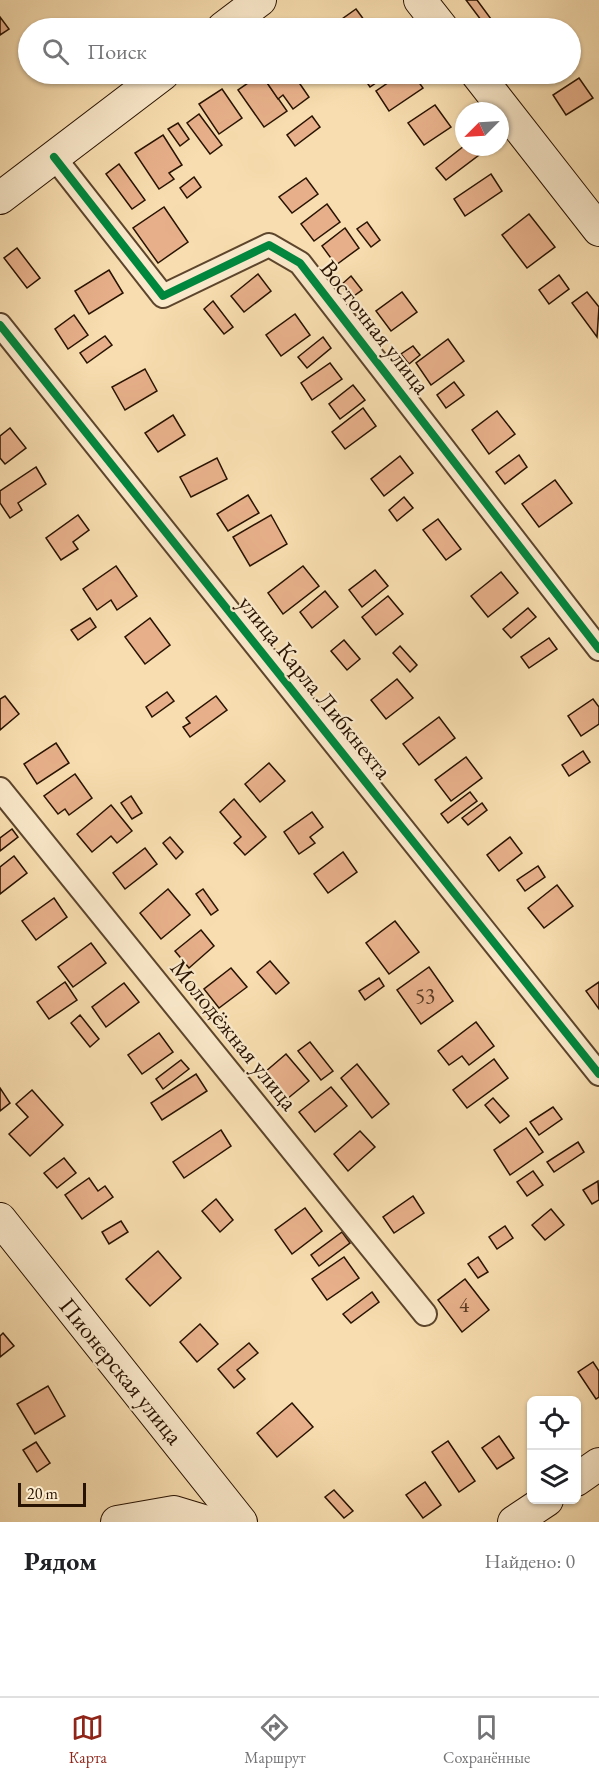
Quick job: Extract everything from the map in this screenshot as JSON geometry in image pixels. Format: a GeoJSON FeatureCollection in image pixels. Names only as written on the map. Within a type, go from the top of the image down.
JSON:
{"type":"FeatureCollection","features":[{"type":"Feature","properties":{"kind":"street"},"geometry":{"type":"LineString","coordinates":[[236,18],[260,0]]}},
{"type":"Feature","properties":{"kind":"street"},"geometry":{"type":"LineString","coordinates":[[420,0],[434,18]]}},
{"type":"Feature","properties":{"kind":"street"},"geometry":{"type":"LineString","coordinates":[[0,198],[151,84]]}},
{"type":"Feature","properties":{"kind":"street"},"geometry":{"type":"LineString","coordinates":[[485,84],[599,230]]}},
{"type":"Feature","properties":{"kind":"street","name":"Восточная улица"},"geometry":{"type":"LineString","coordinates":[[54,157],[163,296],[269,245],[300,263],[599,649]]}},
{"type":"Feature","properties":{"kind":"street","name":"улица Карла Либкнехта"},"geometry":{"type":"LineString","coordinates":[[0,325],[599,1074]]}},
{"type":"Feature","properties":{"kind":"street","name":"Молодёжная улица"},"geometry":{"type":"LineString","coordinates":[[0,789],[425,1314]]}},
{"type":"Feature","properties":{"kind":"street","name":"Пионерская улица"},"geometry":{"type":"LineString","coordinates":[[0,1220],[241,1522]]}},
{"type":"Feature","properties":{"kind":"street"},"geometry":{"type":"LineString","coordinates":[[581,1477],[599,1464]]}},
{"type":"Feature","properties":{"kind":"street"},"geometry":{"type":"LineString","coordinates":[[514,1522],[542,1504]]}},
{"type":"Feature","properties":{"kind":"street"},"geometry":{"type":"LineString","coordinates":[[117,1522],[174,1512],[207,1522]]}},
{"type":"Feature","properties":{"kind":"building"},"geometry":{"type":"Polygon","coordinates":[[[466,0],[477,0],[490,18],[480,18],[466,0]]]}},
{"type":"Feature","properties":{"kind":"building"},"geometry":{"type":"Polygon","coordinates":[[[356,9],[363,18],[343,18],[356,9]]]}},
{"type":"Feature","properties":{"kind":"building"},"geometry":{"type":"Polygon","coordinates":[[[0,17],[9,29],[0,35],[0,17]]]}},
{"type":"Feature","properties":{"kind":"building"},"geometry":{"type":"Polygon","coordinates":[[[581,81],[593,98],[566,115],[553,95],[570,84],[581,84],[581,81]]]}},
{"type":"Feature","properties":{"kind":"building"},"geometry":{"type":"Polygon","coordinates":[[[247,84],[268,84],[287,111],[264,127],[238,90],[247,84]]]}},
{"type":"Feature","properties":{"kind":"building"},"geometry":{"type":"Polygon","coordinates":[[[268,84],[300,84],[309,97],[293,109],[283,95],[278,99],[268,84]]]}},
{"type":"Feature","properties":{"kind":"building"},"geometry":{"type":"Polygon","coordinates":[[[386,84],[420,84],[423,88],[389,111],[376,91],[386,84]]]}},
{"type":"Feature","properties":{"kind":"building"},"geometry":{"type":"Polygon","coordinates":[[[222,89],[242,118],[219,134],[199,104],[222,89]]]}},
{"type":"Feature","properties":{"kind":"building"},"geometry":{"type":"Polygon","coordinates":[[[435,105],[451,127],[424,145],[408,123],[435,105]]]}},
{"type":"Feature","properties":{"kind":"building"},"geometry":{"type":"Polygon","coordinates":[[[199,114],[222,145],[210,154],[187,123],[199,114]]]}},
{"type":"Feature","properties":{"kind":"building"},"geometry":{"type":"Polygon","coordinates":[[[312,116],[320,127],[295,146],[287,135],[312,116]]]}},
{"type":"Feature","properties":{"kind":"building"},"geometry":{"type":"Polygon","coordinates":[[[178,123],[189,139],[180,146],[168,129],[178,123]]]}},
{"type":"Feature","properties":{"kind":"building"},"geometry":{"type":"Polygon","coordinates":[[[163,135],[182,165],[169,173],[174,179],[159,189],[135,153],[163,135]]]}},
{"type":"Feature","properties":{"kind":"building"},"geometry":{"type":"Polygon","coordinates":[[[455,153],[455,156],[478,156],[446,180],[436,168],[455,153]]]}},
{"type":"Feature","properties":{"kind":"building"},"geometry":{"type":"Polygon","coordinates":[[[119,164],[145,200],[132,209],[106,174],[119,164]]]}},
{"type":"Feature","properties":{"kind":"building"},"geometry":{"type":"Polygon","coordinates":[[[491,174],[502,191],[465,216],[454,199],[491,174]]]}},
{"type":"Feature","properties":{"kind":"building"},"geometry":{"type":"Polygon","coordinates":[[[194,177],[201,187],[187,198],[180,188],[194,177]]]}},
{"type":"Feature","properties":{"kind":"building"},"geometry":{"type":"Polygon","coordinates":[[[306,178],[318,194],[292,213],[279,197],[306,178]]]}},
{"type":"Feature","properties":{"kind":"building"},"geometry":{"type":"Polygon","coordinates":[[[327,204],[340,222],[314,241],[301,224],[327,204]]]}},
{"type":"Feature","properties":{"kind":"building"},"geometry":{"type":"Polygon","coordinates":[[[164,207],[188,242],[158,263],[133,228],[164,207]]]}},
{"type":"Feature","properties":{"kind":"building"},"geometry":{"type":"Polygon","coordinates":[[[529,214],[555,247],[527,268],[502,235],[529,214]]]}},
{"type":"Feature","properties":{"kind":"building"},"geometry":{"type":"Polygon","coordinates":[[[367,222],[380,240],[371,247],[357,229],[367,222]]]}},
{"type":"Feature","properties":{"kind":"building"},"geometry":{"type":"Polygon","coordinates":[[[345,228],[359,248],[336,265],[322,246],[345,228]]]}},
{"type":"Feature","properties":{"kind":"building"},"geometry":{"type":"Polygon","coordinates":[[[17,248],[40,278],[27,288],[4,258],[17,248]]]}},
{"type":"Feature","properties":{"kind":"building"},"geometry":{"type":"Polygon","coordinates":[[[109,270],[123,293],[89,314],[75,291],[109,270]]]}},
{"type":"Feature","properties":{"kind":"building"},"geometry":{"type":"Polygon","coordinates":[[[258,274],[271,291],[244,312],[231,296],[258,274]]]}},
{"type":"Feature","properties":{"kind":"building"},"geometry":{"type":"Polygon","coordinates":[[[559,275],[569,289],[549,304],[539,290],[559,275]]]}},
{"type":"Feature","properties":{"kind":"building"},"geometry":{"type":"Polygon","coordinates":[[[351,276],[362,290],[351,298],[341,285],[351,276]]]}},
{"type":"Feature","properties":{"kind":"building"},"geometry":{"type":"Polygon","coordinates":[[[402,292],[417,312],[391,331],[376,311],[402,292]]]}},
{"type":"Feature","properties":{"kind":"building"},"geometry":{"type":"Polygon","coordinates":[[[587,292],[599,307],[597,337],[572,303],[587,292]]]}},
{"type":"Feature","properties":{"kind":"building"},"geometry":{"type":"Polygon","coordinates":[[[213,301],[233,327],[224,334],[204,309],[213,301]]]}},
{"type":"Feature","properties":{"kind":"building"},"geometry":{"type":"Polygon","coordinates":[[[295,314],[310,335],[281,356],[266,335],[295,314]]]}},
{"type":"Feature","properties":{"kind":"building"},"geometry":{"type":"Polygon","coordinates":[[[74,315],[88,335],[68,349],[55,329],[74,315]]]}},
{"type":"Feature","properties":{"kind":"building"},"geometry":{"type":"Polygon","coordinates":[[[105,336],[112,345],[87,363],[80,353],[105,336]]]}},
{"type":"Feature","properties":{"kind":"building"},"geometry":{"type":"Polygon","coordinates":[[[323,337],[331,348],[307,368],[298,357],[323,337]]]}},
{"type":"Feature","properties":{"kind":"building"},"geometry":{"type":"Polygon","coordinates":[[[448,339],[464,361],[431,385],[416,363],[448,339]]]}},
{"type":"Feature","properties":{"kind":"building"},"geometry":{"type":"Polygon","coordinates":[[[413,346],[420,355],[409,364],[401,354],[413,346]]]}},
{"type":"Feature","properties":{"kind":"building"},"geometry":{"type":"Polygon","coordinates":[[[330,363],[342,379],[312,400],[301,383],[330,363]]]}},
{"type":"Feature","properties":{"kind":"building"},"geometry":{"type":"Polygon","coordinates":[[[145,369],[157,391],[125,410],[112,387],[145,369]]]}},
{"type":"Feature","properties":{"kind":"building"},"geometry":{"type":"Polygon","coordinates":[[[454,382],[464,395],[446,408],[437,395],[454,382]]]}},
{"type":"Feature","properties":{"kind":"building"},"geometry":{"type":"Polygon","coordinates":[[[353,385],[365,400],[340,419],[329,404],[353,385]]]}},
{"type":"Feature","properties":{"kind":"building"},"geometry":{"type":"Polygon","coordinates":[[[363,408],[376,426],[345,449],[332,432],[363,408]]]}},
{"type":"Feature","properties":{"kind":"building"},"geometry":{"type":"Polygon","coordinates":[[[497,411],[515,434],[489,454],[472,430],[497,411]]]}},
{"type":"Feature","properties":{"kind":"building"},"geometry":{"type":"Polygon","coordinates":[[[173,415],[185,435],[158,452],[145,433],[173,415]]]}},
{"type":"Feature","properties":{"kind":"building"},"geometry":{"type":"Polygon","coordinates":[[[10,428],[26,448],[5,464],[0,458],[0,436],[10,428]]]}},
{"type":"Feature","properties":{"kind":"building"},"geometry":{"type":"Polygon","coordinates":[[[519,455],[527,467],[505,484],[496,472],[519,455]]]}},
{"type":"Feature","properties":{"kind":"building"},"geometry":{"type":"Polygon","coordinates":[[[400,456],[413,473],[384,496],[371,479],[400,456]]]}},
{"type":"Feature","properties":{"kind":"building"},"geometry":{"type":"Polygon","coordinates":[[[217,458],[227,479],[191,497],[180,477],[217,458]]]}},
{"type":"Feature","properties":{"kind":"building"},"geometry":{"type":"Polygon","coordinates":[[[36,467],[46,484],[18,503],[22,510],[10,518],[0,503],[0,491],[36,467]]]}},
{"type":"Feature","properties":{"kind":"building"},"geometry":{"type":"Polygon","coordinates":[[[555,480],[572,503],[539,527],[522,504],[555,480]]]}},
{"type":"Feature","properties":{"kind":"building"},"geometry":{"type":"Polygon","coordinates":[[[248,495],[259,513],[228,531],[217,514],[248,495]]]}},
{"type":"Feature","properties":{"kind":"building"},"geometry":{"type":"Polygon","coordinates":[[[404,497],[413,508],[397,521],[389,510],[404,497]]]}},
{"type":"Feature","properties":{"kind":"building"},"geometry":{"type":"Polygon","coordinates":[[[78,515],[89,530],[73,542],[78,549],[61,560],[46,538],[78,515]]]}},
{"type":"Feature","properties":{"kind":"building"},"geometry":{"type":"Polygon","coordinates":[[[271,515],[287,544],[250,566],[233,537],[271,515]]]}},
{"type":"Feature","properties":{"kind":"building"},"geometry":{"type":"Polygon","coordinates":[[[438,519],[461,549],[446,560],[423,530],[438,519]]]}},
{"type":"Feature","properties":{"kind":"building"},"geometry":{"type":"Polygon","coordinates":[[[116,566],[137,596],[117,610],[111,600],[97,610],[83,589],[116,566]]]}},
{"type":"Feature","properties":{"kind":"building"},"geometry":{"type":"Polygon","coordinates":[[[303,566],[319,586],[283,614],[268,593],[303,566]]]}},
{"type":"Feature","properties":{"kind":"building"},"geometry":{"type":"Polygon","coordinates":[[[375,570],[388,586],[362,607],[349,590],[375,570]]]}},
{"type":"Feature","properties":{"kind":"building"},"geometry":{"type":"Polygon","coordinates":[[[501,572],[518,593],[488,617],[471,596],[501,572]]]}},
{"type":"Feature","properties":{"kind":"building"},"geometry":{"type":"Polygon","coordinates":[[[325,591],[338,607],[312,628],[300,612],[325,591]]]}},
{"type":"Feature","properties":{"kind":"building"},"geometry":{"type":"Polygon","coordinates":[[[388,596],[403,614],[376,635],[362,617],[388,596]]]}},
{"type":"Feature","properties":{"kind":"building"},"geometry":{"type":"Polygon","coordinates":[[[528,608],[536,617],[511,638],[503,629],[528,608]]]}},
{"type":"Feature","properties":{"kind":"building"},"geometry":{"type":"Polygon","coordinates":[[[90,618],[96,627],[78,640],[71,630],[90,618]]]}},
{"type":"Feature","properties":{"kind":"building"},"geometry":{"type":"Polygon","coordinates":[[[150,618],[170,645],[145,664],[125,637],[150,618]]]}},
{"type":"Feature","properties":{"kind":"building"},"geometry":{"type":"Polygon","coordinates":[[[549,638],[557,649],[529,668],[521,657],[549,638]]]}},
{"type":"Feature","properties":{"kind":"building"},"geometry":{"type":"Polygon","coordinates":[[[344,640],[360,659],[347,670],[331,651],[344,640]]]}},
{"type":"Feature","properties":{"kind":"building"},"geometry":{"type":"Polygon","coordinates":[[[400,646],[417,665],[410,672],[393,653],[400,646]]]}},
{"type":"Feature","properties":{"kind":"building"},"geometry":{"type":"Polygon","coordinates":[[[397,679],[413,698],[386,719],[371,700],[397,679]]]}},
{"type":"Feature","properties":{"kind":"building"},"geometry":{"type":"Polygon","coordinates":[[[167,692],[174,701],[152,717],[146,707],[167,692]]]}},
{"type":"Feature","properties":{"kind":"building"},"geometry":{"type":"Polygon","coordinates":[[[5,696],[19,714],[0,730],[0,699],[5,696]]]}},
{"type":"Feature","properties":{"kind":"building"},"geometry":{"type":"Polygon","coordinates":[[[216,696],[227,710],[190,737],[183,727],[190,723],[186,718],[216,696]]]}},
{"type":"Feature","properties":{"kind":"building"},"geometry":{"type":"Polygon","coordinates":[[[593,699],[599,707],[599,724],[581,736],[568,716],[593,699]]]}},
{"type":"Feature","properties":{"kind":"building"},"geometry":{"type":"Polygon","coordinates":[[[439,717],[455,738],[419,765],[403,744],[439,717]]]}},
{"type":"Feature","properties":{"kind":"building"},"geometry":{"type":"Polygon","coordinates":[[[56,743],[69,763],[37,784],[24,764],[56,743]]]}},
{"type":"Feature","properties":{"kind":"building"},"geometry":{"type":"Polygon","coordinates":[[[583,751],[590,762],[569,776],[562,765],[583,751]]]}},
{"type":"Feature","properties":{"kind":"building"},"geometry":{"type":"Polygon","coordinates":[[[466,757],[482,778],[451,801],[435,780],[466,757]]]}},
{"type":"Feature","properties":{"kind":"building"},"geometry":{"type":"Polygon","coordinates":[[[269,763],[285,781],[260,802],[245,784],[269,763]]]}},
{"type":"Feature","properties":{"kind":"building"},"geometry":{"type":"Polygon","coordinates":[[[75,774],[92,798],[69,815],[65,809],[58,814],[44,796],[75,774]]]}},
{"type":"Feature","properties":{"kind":"building"},"geometry":{"type":"Polygon","coordinates":[[[470,792],[477,801],[448,823],[441,814],[470,792]]]}},
{"type":"Feature","properties":{"kind":"building"},"geometry":{"type":"Polygon","coordinates":[[[131,796],[142,813],[132,819],[121,803],[131,796]]]}},
{"type":"Feature","properties":{"kind":"building"},"geometry":{"type":"Polygon","coordinates":[[[234,799],[266,837],[245,855],[234,843],[241,837],[220,812],[234,799]]]}},
{"type":"Feature","properties":{"kind":"building"},"geometry":{"type":"Polygon","coordinates":[[[482,803],[487,810],[468,825],[462,818],[482,803]]]}},
{"type":"Feature","properties":{"kind":"building"},"geometry":{"type":"Polygon","coordinates":[[[111,805],[132,831],[117,843],[111,836],[92,852],[77,834],[111,805]]]}},
{"type":"Feature","properties":{"kind":"building"},"geometry":{"type":"Polygon","coordinates":[[[312,812],[323,827],[310,837],[315,843],[299,854],[284,832],[312,812]]]}},
{"type":"Feature","properties":{"kind":"building"},"geometry":{"type":"Polygon","coordinates":[[[12,829],[18,837],[0,851],[0,838],[12,829]]]}},
{"type":"Feature","properties":{"kind":"building"},"geometry":{"type":"Polygon","coordinates":[[[170,837],[183,852],[176,859],[163,843],[170,837]]]}},
{"type":"Feature","properties":{"kind":"building"},"geometry":{"type":"Polygon","coordinates":[[[510,837],[522,853],[499,871],[487,855],[510,837]]]}},
{"type":"Feature","properties":{"kind":"building"},"geometry":{"type":"Polygon","coordinates":[[[145,848],[157,864],[125,889],[113,873],[145,848]]]}},
{"type":"Feature","properties":{"kind":"building"},"geometry":{"type":"Polygon","coordinates":[[[343,852],[357,872],[328,893],[314,874],[343,852]]]}},
{"type":"Feature","properties":{"kind":"building"},"geometry":{"type":"Polygon","coordinates":[[[14,856],[27,873],[0,894],[0,867],[14,856]]]}},
{"type":"Feature","properties":{"kind":"building"},"geometry":{"type":"Polygon","coordinates":[[[538,866],[545,877],[525,891],[517,880],[538,866]]]}},
{"type":"Feature","properties":{"kind":"building"},"geometry":{"type":"Polygon","coordinates":[[[557,885],[573,906],[544,928],[528,908],[557,885]]]}},
{"type":"Feature","properties":{"kind":"building"},"geometry":{"type":"Polygon","coordinates":[[[168,889],[190,915],[161,939],[140,913],[168,889]]]}},
{"type":"Feature","properties":{"kind":"building"},"geometry":{"type":"Polygon","coordinates":[[[203,889],[218,910],[211,915],[196,894],[203,889]]]}},
{"type":"Feature","properties":{"kind":"building"},"geometry":{"type":"Polygon","coordinates":[[[54,898],[67,917],[36,940],[22,921],[54,898]]]}},
{"type":"Feature","properties":{"kind":"building"},"geometry":{"type":"Polygon","coordinates":[[[395,921],[419,952],[389,974],[366,943],[395,921]]]}},
{"type":"Feature","properties":{"kind":"building"},"geometry":{"type":"Polygon","coordinates":[[[201,930],[214,946],[189,968],[175,951],[201,930]]]}},
{"type":"Feature","properties":{"kind":"building"},"geometry":{"type":"Polygon","coordinates":[[[91,943],[106,963],[73,987],[58,967],[91,943]]]}},
{"type":"Feature","properties":{"kind":"building"},"geometry":{"type":"Polygon","coordinates":[[[270,961],[289,983],[276,994],[257,972],[270,961]]]}},
{"type":"Feature","properties":{"kind":"building"},"geometry":{"type":"Polygon","coordinates":[[[429,967],[453,1001],[421,1024],[397,990],[429,967]]]}},
{"type":"Feature","properties":{"kind":"building"},"geometry":{"type":"Polygon","coordinates":[[[231,968],[247,987],[219,1008],[204,989],[231,968]]]}},
{"type":"Feature","properties":{"kind":"building"},"geometry":{"type":"Polygon","coordinates":[[[379,978],[384,986],[365,1000],[359,991],[379,978]]]}},
{"type":"Feature","properties":{"kind":"building"},"geometry":{"type":"Polygon","coordinates":[[[65,982],[77,1000],[49,1019],[37,1002],[65,982]]]}},
{"type":"Feature","properties":{"kind":"building"},"geometry":{"type":"Polygon","coordinates":[[[599,982],[599,1009],[586,991],[599,982]]]}},
{"type":"Feature","properties":{"kind":"building"},"geometry":{"type":"Polygon","coordinates":[[[124,983],[139,1002],[106,1027],[92,1007],[124,983]]]}},
{"type":"Feature","properties":{"kind":"building"},"geometry":{"type":"Polygon","coordinates":[[[80,1015],[99,1039],[90,1047],[71,1023],[80,1015]]]}},
{"type":"Feature","properties":{"kind":"building"},"geometry":{"type":"Polygon","coordinates":[[[476,1022],[494,1046],[469,1065],[462,1056],[449,1065],[438,1051],[476,1022]]]}},
{"type":"Feature","properties":{"kind":"building"},"geometry":{"type":"Polygon","coordinates":[[[159,1033],[173,1052],[142,1074],[128,1055],[159,1033]]]}},
{"type":"Feature","properties":{"kind":"building"},"geometry":{"type":"Polygon","coordinates":[[[310,1042],[333,1071],[321,1080],[298,1051],[310,1042]]]}},
{"type":"Feature","properties":{"kind":"building"},"geometry":{"type":"Polygon","coordinates":[[[286,1054],[309,1081],[287,1099],[265,1072],[286,1054]]]}},
{"type":"Feature","properties":{"kind":"building"},"geometry":{"type":"Polygon","coordinates":[[[494,1059],[508,1078],[467,1108],[453,1090],[494,1059]]]}},
{"type":"Feature","properties":{"kind":"building"},"geometry":{"type":"Polygon","coordinates":[[[181,1060],[189,1069],[163,1089],[156,1079],[181,1060]]]}},
{"type":"Feature","properties":{"kind":"building"},"geometry":{"type":"Polygon","coordinates":[[[357,1064],[389,1104],[372,1118],[341,1078],[357,1064]]]}},
{"type":"Feature","properties":{"kind":"building"},"geometry":{"type":"Polygon","coordinates":[[[196,1074],[207,1091],[162,1120],[151,1103],[196,1074]]]}},
{"type":"Feature","properties":{"kind":"building"},"geometry":{"type":"Polygon","coordinates":[[[331,1087],[347,1106],[315,1132],[299,1112],[331,1087]]]}},
{"type":"Feature","properties":{"kind":"building"},"geometry":{"type":"Polygon","coordinates":[[[0,1088],[10,1103],[0,1111],[0,1088]]]}},
{"type":"Feature","properties":{"kind":"building"},"geometry":{"type":"Polygon","coordinates":[[[32,1090],[63,1125],[30,1156],[9,1134],[28,1117],[16,1104],[32,1090]]]}},
{"type":"Feature","properties":{"kind":"building"},"geometry":{"type":"Polygon","coordinates":[[[493,1098],[509,1116],[500,1123],[485,1105],[493,1098]]]}},
{"type":"Feature","properties":{"kind":"building"},"geometry":{"type":"Polygon","coordinates":[[[553,1107],[562,1119],[539,1135],[530,1122],[553,1107]]]}},
{"type":"Feature","properties":{"kind":"building"},"geometry":{"type":"Polygon","coordinates":[[[526,1128],[543,1152],[510,1175],[494,1150],[526,1128]]]}},
{"type":"Feature","properties":{"kind":"building"},"geometry":{"type":"Polygon","coordinates":[[[221,1130],[231,1146],[184,1178],[173,1162],[221,1130]]]}},
{"type":"Feature","properties":{"kind":"building"},"geometry":{"type":"Polygon","coordinates":[[[360,1131],[375,1147],[348,1171],[334,1154],[360,1131]]]}},
{"type":"Feature","properties":{"kind":"building"},"geometry":{"type":"Polygon","coordinates":[[[578,1142],[584,1152],[554,1172],[547,1162],[578,1142]]]}},
{"type":"Feature","properties":{"kind":"building"},"geometry":{"type":"Polygon","coordinates":[[[64,1158],[76,1173],[57,1188],[44,1173],[64,1158]]]}},
{"type":"Feature","properties":{"kind":"building"},"geometry":{"type":"Polygon","coordinates":[[[533,1171],[543,1185],[527,1196],[517,1182],[533,1171]]]}},
{"type":"Feature","properties":{"kind":"building"},"geometry":{"type":"Polygon","coordinates":[[[89,1178],[98,1191],[105,1186],[113,1197],[82,1219],[65,1195],[89,1178]]]}},
{"type":"Feature","properties":{"kind":"building"},"geometry":{"type":"Polygon","coordinates":[[[598,1181],[599,1200],[592,1204],[583,1190],[598,1181]]]}},
{"type":"Feature","properties":{"kind":"building"},"geometry":{"type":"Polygon","coordinates":[[[413,1196],[424,1213],[394,1233],[383,1217],[413,1196]]]}},
{"type":"Feature","properties":{"kind":"building"},"geometry":{"type":"Polygon","coordinates":[[[216,1199],[233,1220],[220,1232],[202,1211],[216,1199]]]}},
{"type":"Feature","properties":{"kind":"building"},"geometry":{"type":"Polygon","coordinates":[[[305,1208],[322,1231],[292,1254],[275,1230],[305,1208]]]}},
{"type":"Feature","properties":{"kind":"building"},"geometry":{"type":"Polygon","coordinates":[[[551,1209],[564,1225],[545,1240],[532,1225],[551,1209]]]}},
{"type":"Feature","properties":{"kind":"building"},"geometry":{"type":"Polygon","coordinates":[[[121,1221],[128,1232],[109,1244],[102,1232],[121,1221]]]}},
{"type":"Feature","properties":{"kind":"building"},"geometry":{"type":"Polygon","coordinates":[[[505,1226],[513,1238],[497,1249],[489,1237],[505,1226]]]}},
{"type":"Feature","properties":{"kind":"building"},"geometry":{"type":"Polygon","coordinates":[[[342,1232],[350,1243],[319,1266],[311,1255],[342,1232]]]}},
{"type":"Feature","properties":{"kind":"building"},"geometry":{"type":"Polygon","coordinates":[[[158,1251],[181,1278],[150,1306],[126,1279],[158,1251]]]}},
{"type":"Feature","properties":{"kind":"building"},"geometry":{"type":"Polygon","coordinates":[[[344,1257],[359,1278],[327,1300],[312,1279],[344,1257]]]}},
{"type":"Feature","properties":{"kind":"building"},"geometry":{"type":"Polygon","coordinates":[[[478,1257],[488,1272],[478,1278],[468,1264],[478,1257]]]}},
{"type":"Feature","properties":{"kind":"building"},"geometry":{"type":"Polygon","coordinates":[[[465,1279],[489,1310],[462,1332],[438,1300],[465,1279]]]}},
{"type":"Feature","properties":{"kind":"building"},"geometry":{"type":"Polygon","coordinates":[[[372,1292],[379,1302],[351,1323],[343,1314],[372,1292]]]}},
{"type":"Feature","properties":{"kind":"building"},"geometry":{"type":"Polygon","coordinates":[[[200,1324],[218,1344],[197,1362],[180,1342],[200,1324]]]}},
{"type":"Feature","properties":{"kind":"building"},"geometry":{"type":"Polygon","coordinates":[[[3,1333],[14,1346],[0,1357],[0,1336],[3,1333]]]}},
{"type":"Feature","properties":{"kind":"building"},"geometry":{"type":"Polygon","coordinates":[[[249,1343],[258,1353],[237,1370],[245,1379],[234,1388],[218,1369],[249,1343]]]}},
{"type":"Feature","properties":{"kind":"building"},"geometry":{"type":"Polygon","coordinates":[[[593,1362],[599,1371],[599,1397],[596,1399],[578,1372],[593,1362]]]}},
{"type":"Feature","properties":{"kind":"building"},"geometry":{"type":"Polygon","coordinates":[[[48,1386],[65,1416],[35,1434],[17,1404],[48,1386]]]}},
{"type":"Feature","properties":{"kind":"building"},"geometry":{"type":"Polygon","coordinates":[[[292,1403],[313,1427],[277,1457],[257,1433],[292,1403]]]}},
{"type":"Feature","properties":{"kind":"building"},"geometry":{"type":"Polygon","coordinates":[[[499,1436],[514,1458],[497,1469],[482,1448],[499,1436]]]}},
{"type":"Feature","properties":{"kind":"building"},"geometry":{"type":"Polygon","coordinates":[[[448,1441],[475,1481],[459,1492],[432,1452],[448,1441]]]}},
{"type":"Feature","properties":{"kind":"building"},"geometry":{"type":"Polygon","coordinates":[[[36,1442],[50,1463],[37,1472],[23,1450],[36,1442]]]}},
{"type":"Feature","properties":{"kind":"building"},"geometry":{"type":"Polygon","coordinates":[[[425,1482],[441,1505],[423,1518],[406,1495],[425,1482]]]}},
{"type":"Feature","properties":{"kind":"building"},"geometry":{"type":"Polygon","coordinates":[[[334,1490],[353,1511],[344,1518],[325,1497],[334,1490]]]}},
{"type":"Feature","properties":{"kind":"cycle path"},"geometry":{"type":"LineString","coordinates":[[54,157],[163,296],[269,245],[300,263],[599,649]]}},
{"type":"Feature","properties":{"kind":"cycle path"},"geometry":{"type":"LineString","coordinates":[[0,325],[599,1074]]}}]}
